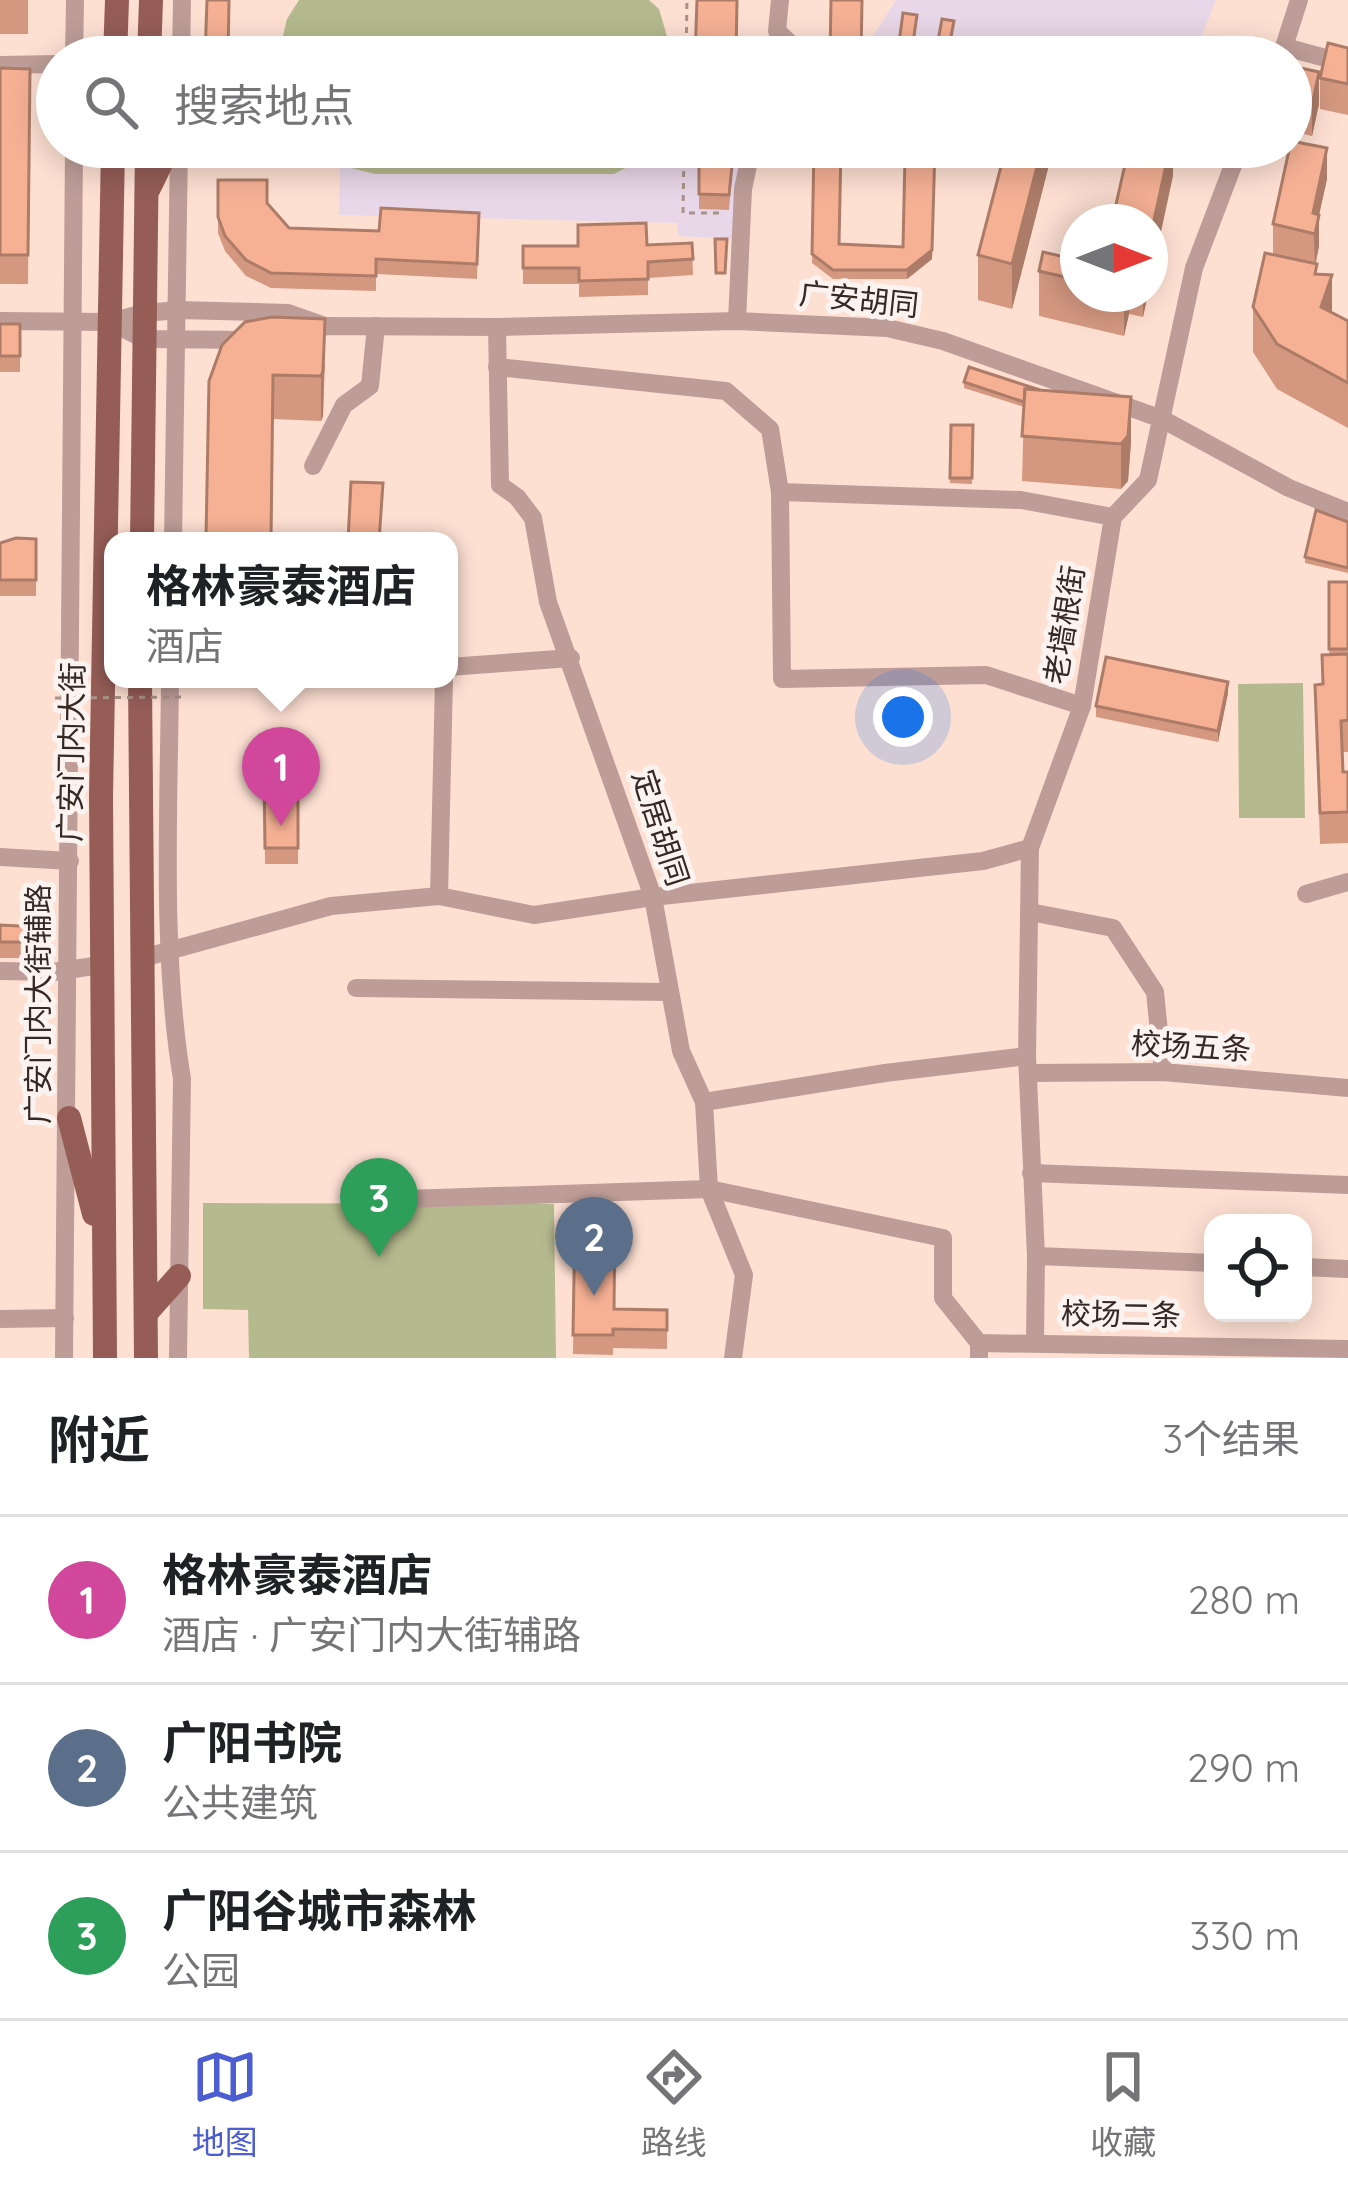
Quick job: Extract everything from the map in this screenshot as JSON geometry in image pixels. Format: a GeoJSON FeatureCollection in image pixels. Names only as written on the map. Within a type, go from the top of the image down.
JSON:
{"type":"FeatureCollection","features":[{"type":"Feature","properties":{"kind":"main road"},"geometry":{"type":"LineString","coordinates":[[116,36],[117,0]]}},
{"type":"Feature","properties":{"kind":"main road"},"geometry":{"type":"LineString","coordinates":[[150,36],[151,0]]}},
{"type":"Feature","properties":{"kind":"main road","name":"广安门内大街"},"geometry":{"type":"LineString","coordinates":[[107,532],[113,168]]}},
{"type":"Feature","properties":{"kind":"main road"},"geometry":{"type":"LineString","coordinates":[[142,532],[147,168]]}},
{"type":"Feature","properties":{"kind":"main road"},"geometry":{"type":"LineString","coordinates":[[146,195],[159,168]]}},
{"type":"Feature","properties":{"kind":"main road","name":"广安门内大街"},"geometry":{"type":"LineString","coordinates":[[105,688],[101,965],[105,1358]]}},
{"type":"Feature","properties":{"kind":"main road"},"geometry":{"type":"LineString","coordinates":[[140,688],[146,1358]]}},
{"type":"Feature","properties":{"kind":"main road"},"geometry":{"type":"LineString","coordinates":[[69,1118],[104,1253]]}},
{"type":"Feature","properties":{"kind":"main road"},"geometry":{"type":"LineString","coordinates":[[146,1313],[179,1276]]}},
{"type":"Feature","properties":{"kind":"street"},"geometry":{"type":"LineString","coordinates":[[74,36],[75,0]]}},
{"type":"Feature","properties":{"kind":"street"},"geometry":{"type":"LineString","coordinates":[[181,36],[182,0]]}},
{"type":"Feature","properties":{"kind":"street"},"geometry":{"type":"LineString","coordinates":[[780,0],[777,31],[782,36]]}},
{"type":"Feature","properties":{"kind":"street"},"geometry":{"type":"LineString","coordinates":[[1288,36],[1299,0]]}},
{"type":"Feature","properties":{"kind":"street"},"geometry":{"type":"LineString","coordinates":[[1312,57],[1348,64]]}},
{"type":"Feature","properties":{"kind":"street"},"geometry":{"type":"LineString","coordinates":[[0,65],[36,64]]}},
{"type":"Feature","properties":{"kind":"street","name":"广安门内大街辅路"},"geometry":{"type":"LineString","coordinates":[[64,1358],[74,168]]}},
{"type":"Feature","properties":{"kind":"street"},"geometry":{"type":"LineString","coordinates":[[172,532],[179,168]]}},
{"type":"Feature","properties":{"kind":"street"},"geometry":{"type":"LineString","coordinates":[[737,320],[749,168]]}},
{"type":"Feature","properties":{"kind":"street","name":"老墙根街"},"geometry":{"type":"LineString","coordinates":[[1030,848],[1082,706],[1113,517],[1148,480],[1194,268],[1232,168]]}},
{"type":"Feature","properties":{"kind":"street","name":"广安胡同"},"geometry":{"type":"LineString","coordinates":[[110,322],[178,310],[288,313],[327,326],[737,320],[887,328],[943,340],[1162,419],[1289,488],[1348,512]]}},
{"type":"Feature","properties":{"kind":"street"},"geometry":{"type":"LineString","coordinates":[[0,320],[110,322],[144,339],[263,340]]}},
{"type":"Feature","properties":{"kind":"street","name":"广安胡同"},"geometry":{"type":"LineString","coordinates":[[285,340],[327,326]]}},
{"type":"Feature","properties":{"kind":"street"},"geometry":{"type":"LineString","coordinates":[[313,466],[344,405],[370,386],[376,326]]}},
{"type":"Feature","properties":{"kind":"street","name":"定居胡同"},"geometry":{"type":"LineString","coordinates":[[497,327],[500,485],[517,497],[532,518],[548,602],[653,897],[681,1051],[704,1102],[709,1189],[744,1275],[733,1358]]}},
{"type":"Feature","properties":{"kind":"street"},"geometry":{"type":"LineString","coordinates":[[497,368],[726,392],[770,429],[780,492],[782,679],[986,676],[1082,706]]}},
{"type":"Feature","properties":{"kind":"street"},"geometry":{"type":"LineString","coordinates":[[780,492],[1021,500],[1113,517]]}},
{"type":"Feature","properties":{"kind":"street"},"geometry":{"type":"LineString","coordinates":[[458,667],[571,658]]}},
{"type":"Feature","properties":{"kind":"street"},"geometry":{"type":"LineString","coordinates":[[170,688],[172,951],[175,1036],[182,1079],[178,1358]]}},
{"type":"Feature","properties":{"kind":"street"},"geometry":{"type":"LineString","coordinates":[[439,896],[444,688]]}},
{"type":"Feature","properties":{"kind":"street"},"geometry":{"type":"LineString","coordinates":[[143,958],[331,906],[439,896],[534,915],[983,860],[1030,848],[1028,1064],[1035,1343]]}},
{"type":"Feature","properties":{"kind":"street"},"geometry":{"type":"LineString","coordinates":[[0,857],[70,861]]}},
{"type":"Feature","properties":{"kind":"street"},"geometry":{"type":"LineString","coordinates":[[1306,894],[1348,882]]}},
{"type":"Feature","properties":{"kind":"street"},"geometry":{"type":"LineString","coordinates":[[1030,912],[1113,928],[1155,992],[1162,1072]]}},
{"type":"Feature","properties":{"kind":"street"},"geometry":{"type":"LineString","coordinates":[[0,970],[53,972],[101,965]]}},
{"type":"Feature","properties":{"kind":"street"},"geometry":{"type":"LineString","coordinates":[[356,988],[669,992]]}},
{"type":"Feature","properties":{"kind":"street","name":"校场五条"},"geometry":{"type":"LineString","coordinates":[[704,1102],[885,1073],[1028,1064],[1348,1088]]}},
{"type":"Feature","properties":{"kind":"street"},"geometry":{"type":"LineString","coordinates":[[1031,1173],[1348,1185]]}},
{"type":"Feature","properties":{"kind":"street"},"geometry":{"type":"LineString","coordinates":[[376,1200],[709,1189],[943,1238],[943,1298],[980,1350]]}},
{"type":"Feature","properties":{"kind":"street"},"geometry":{"type":"LineString","coordinates":[[1036,1256],[1204,1263]]}},
{"type":"Feature","properties":{"kind":"street"},"geometry":{"type":"LineString","coordinates":[[1312,1267],[1348,1269]]}},
{"type":"Feature","properties":{"kind":"street"},"geometry":{"type":"LineString","coordinates":[[0,1319],[64,1318]]}},
{"type":"Feature","properties":{"kind":"street","name":"校场二条"},"geometry":{"type":"LineString","coordinates":[[980,1350],[1035,1343],[1348,1349]]}},
{"type":"Feature","properties":{"kind":"path"},"geometry":{"type":"LineString","coordinates":[[686,36],[687,0]]}},
{"type":"Feature","properties":{"kind":"path"},"geometry":{"type":"LineString","coordinates":[[684,168],[683,213],[742,213]]}},
{"type":"Feature","properties":{"kind":"path"},"geometry":{"type":"LineString","coordinates":[[55,698],[184,698]]}},
{"type":"Feature","properties":{"kind":"shaded area"},"geometry":{"type":"Polygon","coordinates":[[[896,0],[1216,0],[1201,36],[873,36],[896,0]]]}},
{"type":"Feature","properties":{"kind":"shaded area"},"geometry":{"type":"Polygon","coordinates":[[[340,168],[744,168],[735,239],[678,236],[677,223],[339,215],[340,168]]]}},
{"type":"Feature","properties":{"kind":"green space"},"geometry":{"type":"Polygon","coordinates":[[[299,0],[649,0],[659,9],[667,36],[283,36],[299,0]]]}},
{"type":"Feature","properties":{"kind":"green space"},"geometry":{"type":"Polygon","coordinates":[[[351,168],[625,168],[614,174],[375,174],[351,168]]]}},
{"type":"Feature","properties":{"kind":"green space"},"geometry":{"type":"Polygon","coordinates":[[[1303,683],[1305,818],[1239,818],[1238,684],[1303,683]]]}},
{"type":"Feature","properties":{"kind":"green space"},"geometry":{"type":"Polygon","coordinates":[[[203,1203],[554,1204],[556,1358],[249,1358],[248,1310],[203,1309],[203,1203]]]}},
{"type":"Feature","properties":{"kind":"building"},"geometry":{"type":"Polygon","coordinates":[[[207,0],[229,0],[228,36],[206,36],[207,0]]]}},
{"type":"Feature","properties":{"kind":"building"},"geometry":{"type":"Polygon","coordinates":[[[697,0],[737,0],[736,36],[696,36],[697,0]]]}},
{"type":"Feature","properties":{"kind":"building"},"geometry":{"type":"Polygon","coordinates":[[[831,0],[862,0],[861,36],[830,36],[831,0]]]}},
{"type":"Feature","properties":{"kind":"building"},"geometry":{"type":"Polygon","coordinates":[[[903,13],[917,15],[914,36],[900,36],[903,13]]]}},
{"type":"Feature","properties":{"kind":"building"},"geometry":{"type":"Polygon","coordinates":[[[942,19],[954,21],[951,36],[939,36],[942,19]]]}},
{"type":"Feature","properties":{"kind":"building"},"geometry":{"type":"Polygon","coordinates":[[[1328,43],[1348,48],[1348,84],[1320,78],[1328,43]]]}},
{"type":"Feature","properties":{"kind":"building"},"geometry":{"type":"Polygon","coordinates":[[[0,68],[30,69],[28,255],[0,255],[0,68]]]}},
{"type":"Feature","properties":{"kind":"building"},"geometry":{"type":"Polygon","coordinates":[[[1312,70],[1319,72],[1312,105],[1312,70]]]}},
{"type":"Feature","properties":{"kind":"building"},"geometry":{"type":"Polygon","coordinates":[[[1312,145],[1327,148],[1313,213],[1319,215],[1315,234],[1273,224],[1285,168],[1312,168],[1312,145]]]}},
{"type":"Feature","properties":{"kind":"building"},"geometry":{"type":"Polygon","coordinates":[[[699,168],[732,168],[729,195],[699,194],[699,168]]]}},
{"type":"Feature","properties":{"kind":"building"},"geometry":{"type":"Polygon","coordinates":[[[814,168],[841,168],[839,244],[903,247],[905,168],[934,168],[932,250],[907,270],[833,270],[812,254],[814,168]]]}},
{"type":"Feature","properties":{"kind":"building"},"geometry":{"type":"Polygon","coordinates":[[[1001,168],[1037,168],[1012,264],[978,255],[1001,168]]]}},
{"type":"Feature","properties":{"kind":"building"},"geometry":{"type":"Polygon","coordinates":[[[1124,168],[1165,168],[1157,204],[1116,204],[1124,168]]]}},
{"type":"Feature","properties":{"kind":"building"},"geometry":{"type":"Polygon","coordinates":[[[218,180],[267,180],[267,203],[289,228],[379,231],[381,208],[479,213],[477,264],[376,259],[376,276],[271,273],[246,260],[225,236],[218,217],[218,180]]]}},
{"type":"Feature","properties":{"kind":"building"},"geometry":{"type":"Polygon","coordinates":[[[646,223],[647,245],[692,243],[693,259],[648,262],[648,279],[579,281],[579,268],[523,268],[523,246],[578,246],[578,225],[646,223]]]}},
{"type":"Feature","properties":{"kind":"building"},"geometry":{"type":"Polygon","coordinates":[[[715,239],[727,239],[725,273],[716,273],[715,239]]]}},
{"type":"Feature","properties":{"kind":"building"},"geometry":{"type":"Polygon","coordinates":[[[1043,252],[1060,256],[1060,276],[1039,271],[1043,252]]]}},
{"type":"Feature","properties":{"kind":"building"},"geometry":{"type":"Polygon","coordinates":[[[1265,253],[1317,264],[1315,274],[1332,275],[1321,307],[1348,321],[1348,383],[1277,344],[1253,307],[1265,253]]]}},
{"type":"Feature","properties":{"kind":"building"},"geometry":{"type":"Polygon","coordinates":[[[272,317],[325,319],[323,371],[321,376],[273,375],[271,532],[206,532],[209,381],[222,345],[245,322],[272,317]]]}},
{"type":"Feature","properties":{"kind":"building"},"geometry":{"type":"Polygon","coordinates":[[[0,324],[20,324],[20,356],[0,356],[0,324]]]}},
{"type":"Feature","properties":{"kind":"building"},"geometry":{"type":"Polygon","coordinates":[[[969,367],[1040,390],[1025,389],[1024,402],[964,382],[969,367]]]}},
{"type":"Feature","properties":{"kind":"building"},"geometry":{"type":"Polygon","coordinates":[[[1025,389],[1131,397],[1128,436],[1121,444],[1022,436],[1025,389]]]}},
{"type":"Feature","properties":{"kind":"building"},"geometry":{"type":"Polygon","coordinates":[[[951,425],[973,425],[972,478],[950,478],[951,425]]]}},
{"type":"Feature","properties":{"kind":"building"},"geometry":{"type":"Polygon","coordinates":[[[351,482],[383,483],[380,532],[348,532],[351,482]]]}},
{"type":"Feature","properties":{"kind":"building"},"geometry":{"type":"Polygon","coordinates":[[[1316,510],[1348,522],[1348,568],[1305,557],[1316,510]]]}},
{"type":"Feature","properties":{"kind":"building"},"geometry":{"type":"Polygon","coordinates":[[[36,539],[36,580],[0,580],[0,543],[36,539]]]}},
{"type":"Feature","properties":{"kind":"building"},"geometry":{"type":"Polygon","coordinates":[[[1329,582],[1348,582],[1348,649],[1329,649],[1329,582]]]}},
{"type":"Feature","properties":{"kind":"building"},"geometry":{"type":"Polygon","coordinates":[[[1348,654],[1348,720],[1341,721],[1348,812],[1320,813],[1315,685],[1323,684],[1322,655],[1348,654]]]}},
{"type":"Feature","properties":{"kind":"building"},"geometry":{"type":"Polygon","coordinates":[[[1106,657],[1228,682],[1218,731],[1096,706],[1106,657]]]}},
{"type":"Feature","properties":{"kind":"building"},"geometry":{"type":"Polygon","coordinates":[[[264,771],[298,771],[298,848],[265,848],[264,771]]]}},
{"type":"Feature","properties":{"kind":"building"},"geometry":{"type":"Polygon","coordinates":[[[0,925],[38,927],[38,942],[0,942],[0,925]]]}},
{"type":"Feature","properties":{"kind":"building"},"geometry":{"type":"Polygon","coordinates":[[[575,1218],[615,1219],[614,1309],[667,1310],[667,1330],[613,1329],[613,1335],[573,1335],[575,1218]]]}},
{"type":"Feature","properties":{"kind":"place","name":"格林豪泰酒店"},"geometry":{"type":"Point","coordinates":[281,826]}},
{"type":"Feature","properties":{"kind":"place","name":"广阳谷城市森林"},"geometry":{"type":"Point","coordinates":[379,1257]}},
{"type":"Feature","properties":{"kind":"place","name":"广阳书院"},"geometry":{"type":"Point","coordinates":[594,1296]}}]}
